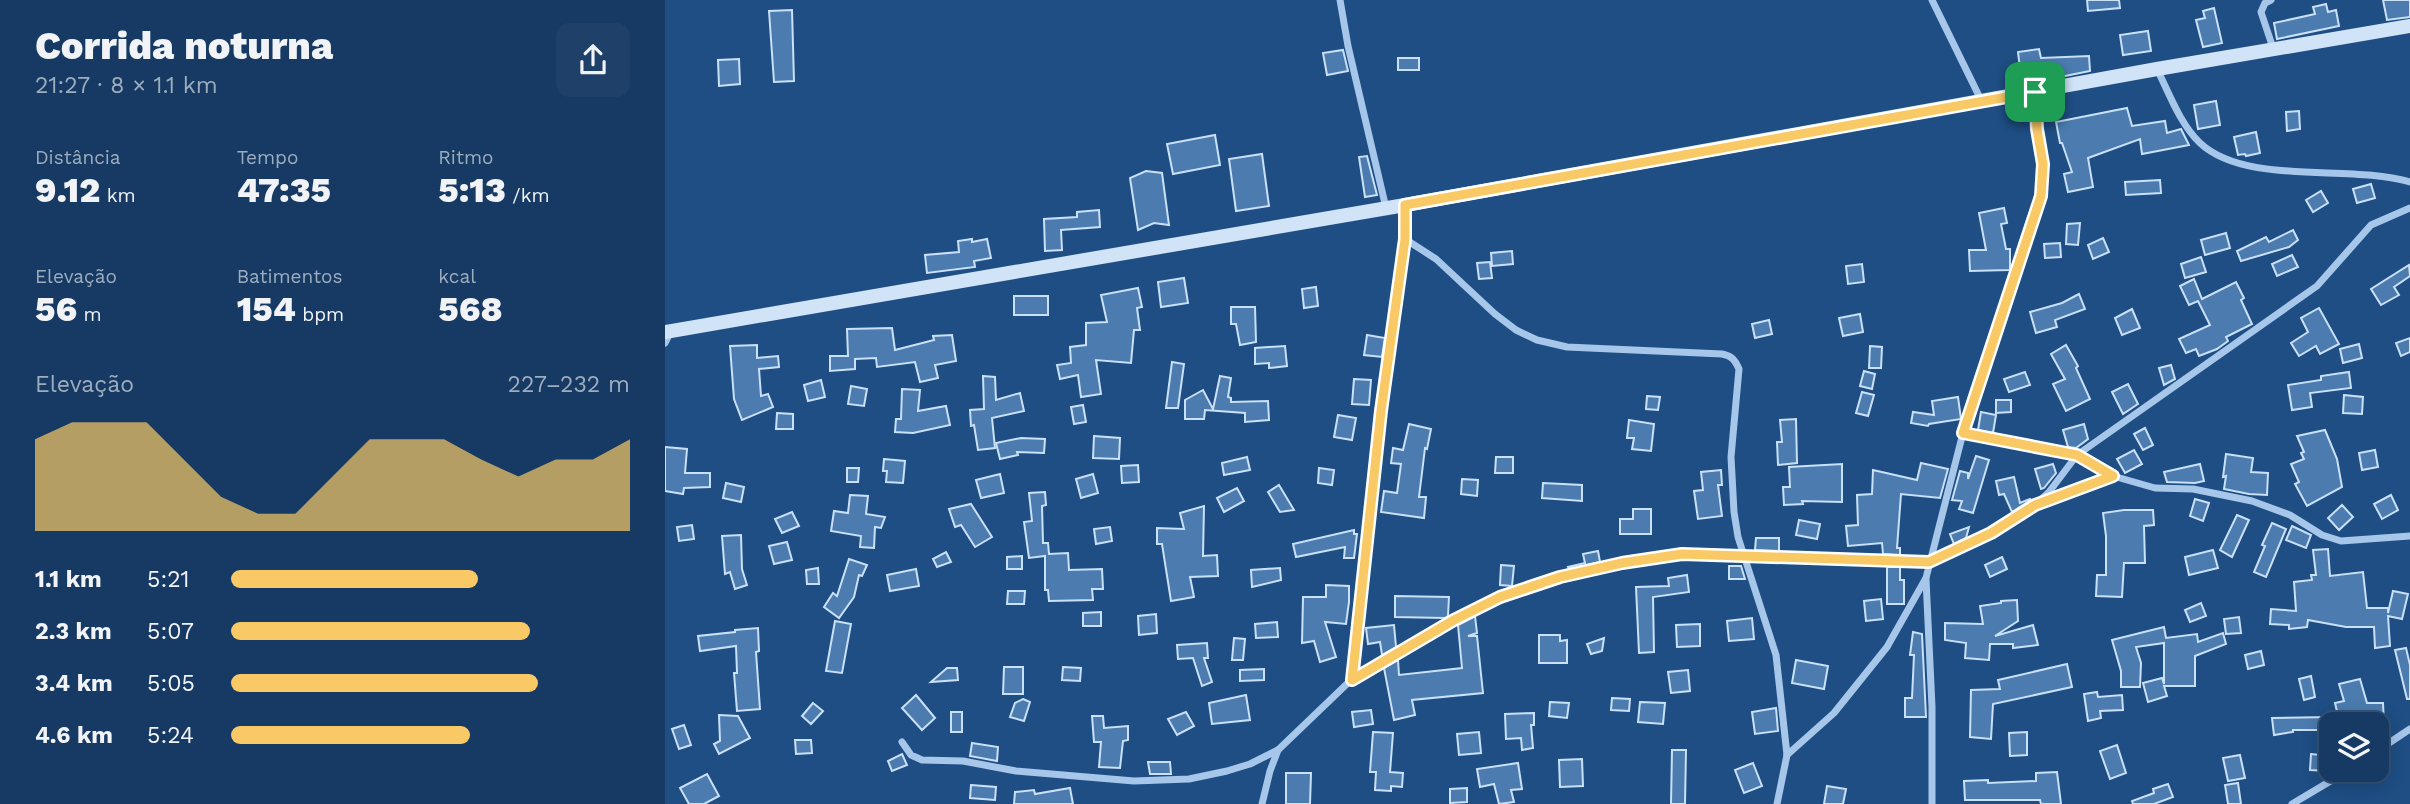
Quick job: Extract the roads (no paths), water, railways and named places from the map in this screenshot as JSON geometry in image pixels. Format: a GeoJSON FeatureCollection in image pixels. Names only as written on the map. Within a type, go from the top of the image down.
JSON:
{"type":"FeatureCollection","features":[{"type":"Feature","properties":{"kind":"street"},"geometry":{"type":"LineString","coordinates":[[1340,0],[1386,208]]}},
{"type":"Feature","properties":{"kind":"street"},"geometry":{"type":"LineString","coordinates":[[1932,0],[1981,101]]}},
{"type":"Feature","properties":{"kind":"street"},"geometry":{"type":"LineString","coordinates":[[2271,0],[2265,3],[2261,12],[2273,48]]}},
{"type":"Feature","properties":{"kind":"street"},"geometry":{"type":"LineString","coordinates":[[667,335],[2273,48],[2410,26]]}},
{"type":"Feature","properties":{"kind":"street"},"geometry":{"type":"LineString","coordinates":[[2157,69],[2189,130],[2200,143],[2228,160],[2269,169],[2374,174],[2410,182]]}},
{"type":"Feature","properties":{"kind":"street"},"geometry":{"type":"LineString","coordinates":[[1932,804],[1926,578],[1963,433],[2041,196],[2043,164],[2035,92]]}},
{"type":"Feature","properties":{"kind":"street"},"geometry":{"type":"LineString","coordinates":[[1352,680],[1381,411],[1405,239],[1405,205]]}},
{"type":"Feature","properties":{"kind":"street"},"geometry":{"type":"LineString","coordinates":[[902,742],[911,755],[922,760],[963,761],[1016,771],[1134,781],[1189,779],[1250,764],[1278,750],[1352,680],[1454,620],[1500,597],[1560,577],[1622,563],[1682,554],[1929,562],[2001,528],[2035,505],[2049,492],[2077,455],[2317,286],[2371,225],[2410,208]]}},
{"type":"Feature","properties":{"kind":"street"},"geometry":{"type":"LineString","coordinates":[[1405,239],[1436,259],[1516,330],[1538,340],[1567,347],[1722,354],[1733,358],[1739,369],[1731,457],[1734,512],[1738,537],[1776,655],[1787,755],[1777,804]]}},
{"type":"Feature","properties":{"kind":"street"},"geometry":{"type":"LineString","coordinates":[[1963,433],[2077,455],[2113,476],[2155,488],[2193,489],[2252,501],[2290,515],[2322,535],[2341,541],[2410,536]]}},
{"type":"Feature","properties":{"kind":"street"},"geometry":{"type":"LineString","coordinates":[[2035,505],[2113,476]]}},
{"type":"Feature","properties":{"kind":"street"},"geometry":{"type":"LineString","coordinates":[[1787,755],[1834,713],[1887,647],[1926,578]]}},
{"type":"Feature","properties":{"kind":"street"},"geometry":{"type":"LineString","coordinates":[[2389,743],[2410,729]]}},
{"type":"Feature","properties":{"kind":"street"},"geometry":{"type":"LineString","coordinates":[[1262,804],[1278,750]]}},
{"type":"Feature","properties":{"kind":"street"},"geometry":{"type":"LineString","coordinates":[[2292,804],[2329,782]]}}]}
